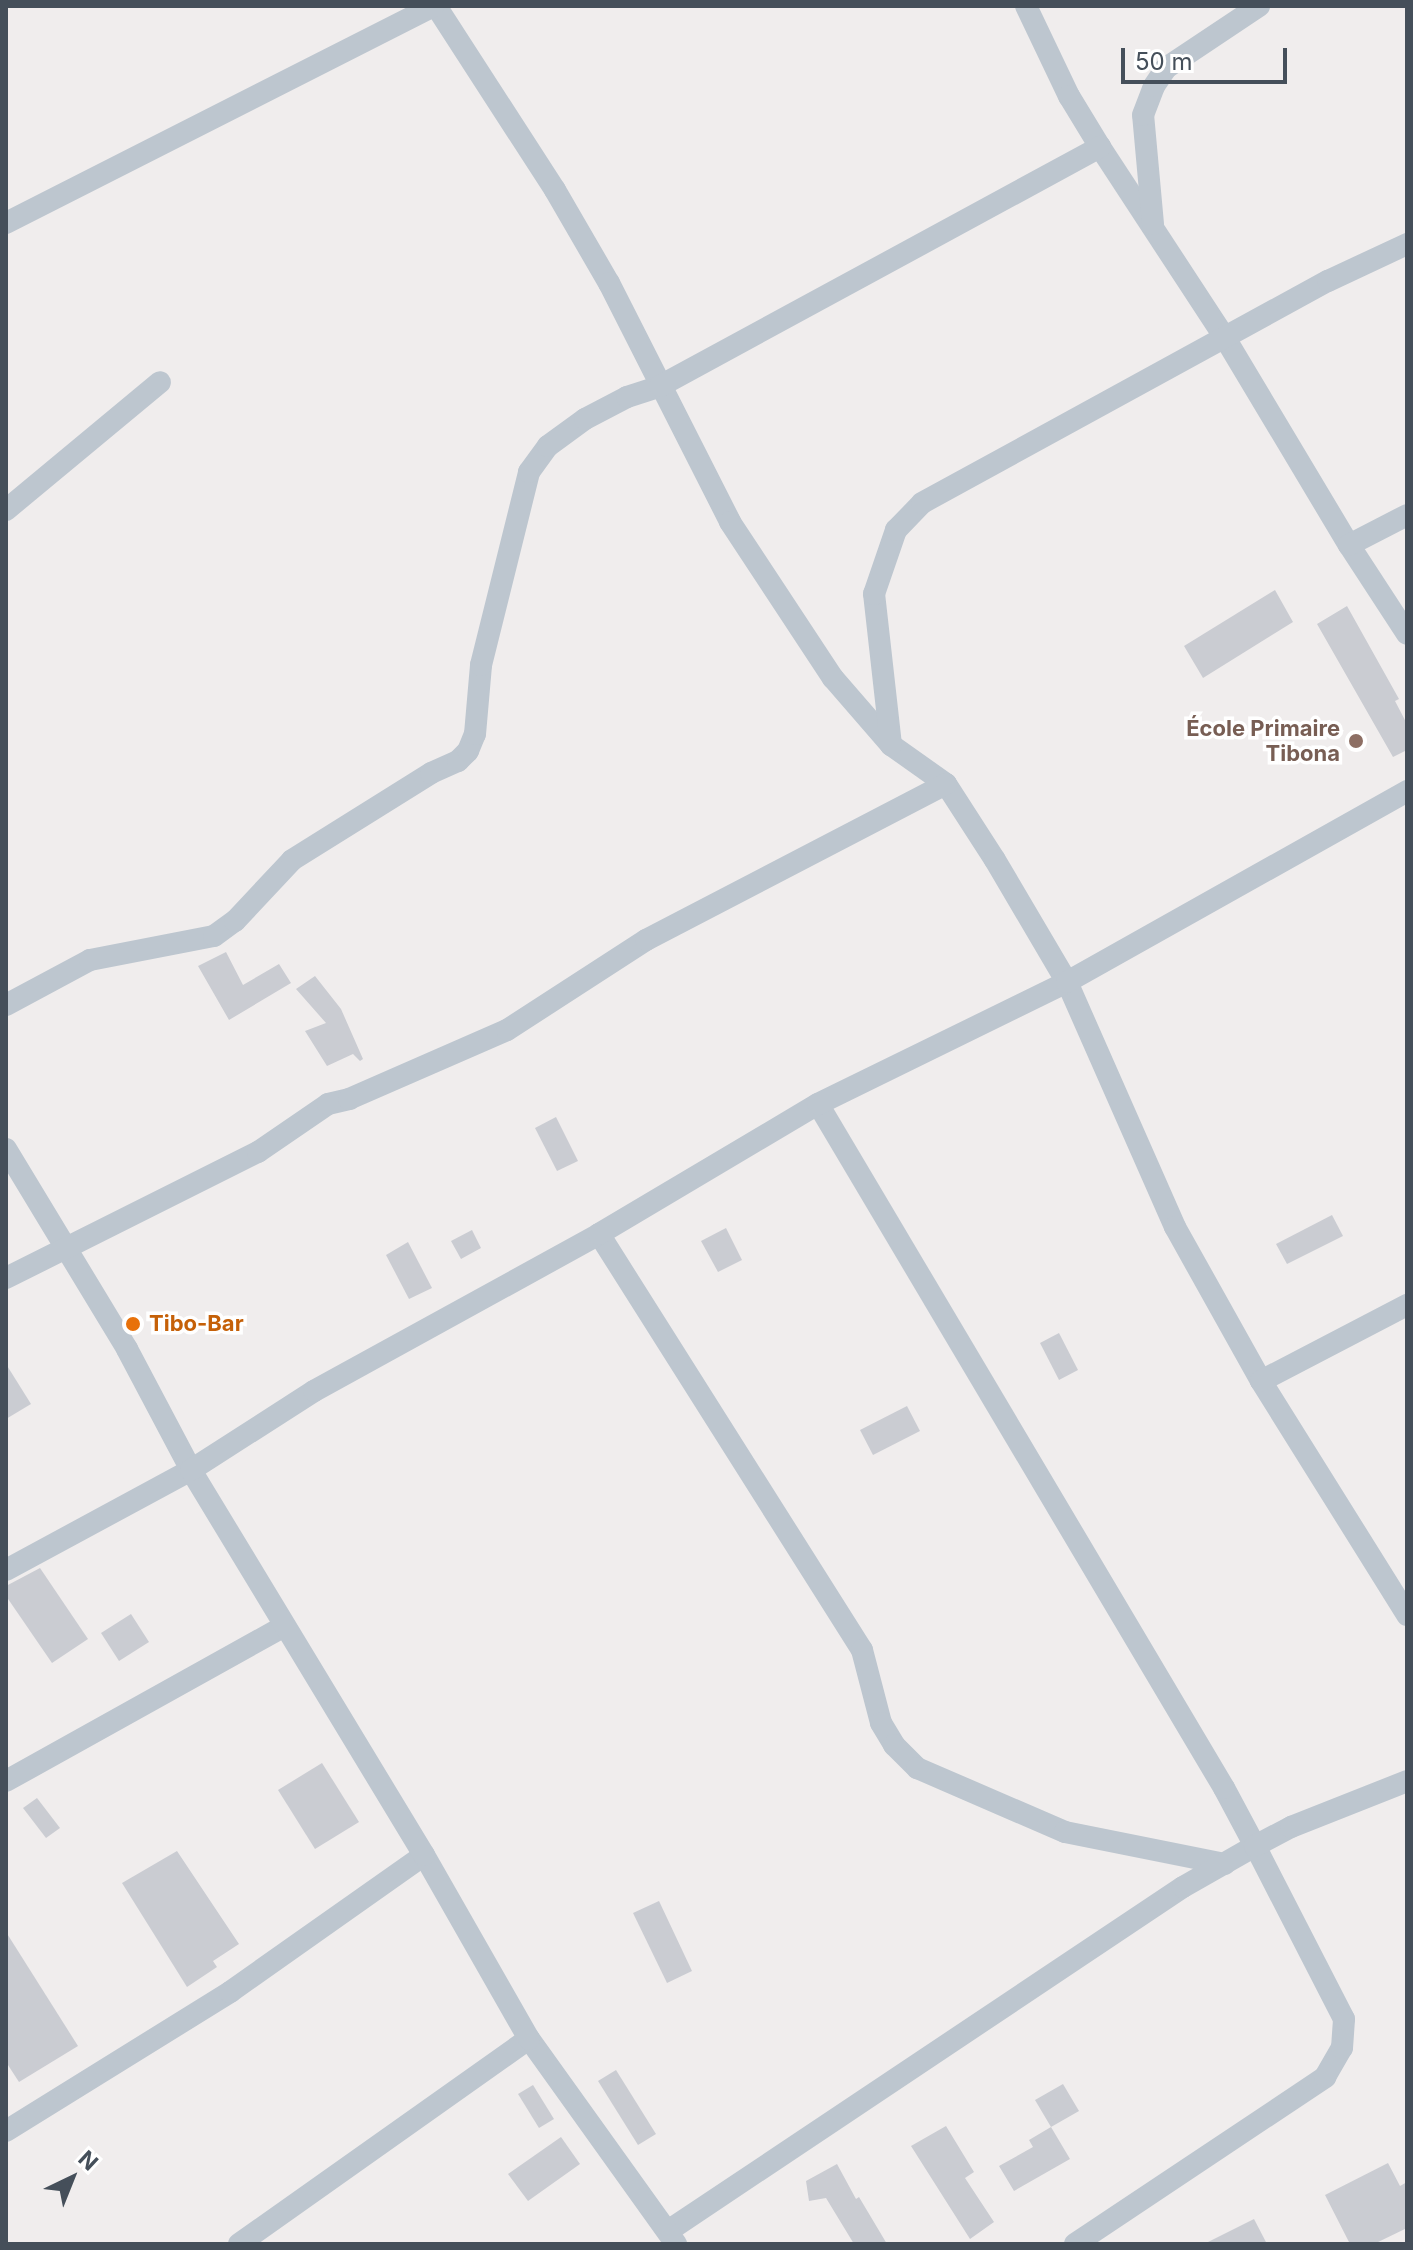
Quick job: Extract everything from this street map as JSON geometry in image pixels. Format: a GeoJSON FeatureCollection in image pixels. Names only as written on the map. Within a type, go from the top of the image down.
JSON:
{"type":"FeatureCollection","features":[{"type":"Feature","properties":{"kind":"street"},"geometry":{"type":"LineString","coordinates":[[9,216],[434,6],[609,283],[730,522],[833,678],[891,745],[946,784],[1067,982],[1175,1227],[1261,1381],[1407,1615]]}},
{"type":"Feature","properties":{"kind":"street"},"geometry":{"type":"LineString","coordinates":[[1026,6],[1069,96],[1225,338],[1349,545],[1407,634]]}},
{"type":"Feature","properties":{"kind":"street"},"geometry":{"type":"LineString","coordinates":[[1154,230],[1143,115],[1154,86],[1166,68],[1259,6]]}},
{"type":"Feature","properties":{"kind":"street"},"geometry":{"type":"LineString","coordinates":[[6,1005],[90,960],[214,936],[235,921],[292,860],[431,773],[458,761],[468,751],[475,734],[481,665],[529,472],[548,446],[585,419],[627,397],[660,386],[1100,147]]}},
{"type":"Feature","properties":{"kind":"street"},"geometry":{"type":"LineString","coordinates":[[891,745],[874,594],[896,530],[922,503],[1328,281],[1407,244]]}},
{"type":"Feature","properties":{"kind":"street"},"geometry":{"type":"LineString","coordinates":[[6,510],[160,382]]}},
{"type":"Feature","properties":{"kind":"street"},"geometry":{"type":"LineString","coordinates":[[1349,545],[1407,515]]}},
{"type":"Feature","properties":{"kind":"street"},"geometry":{"type":"LineString","coordinates":[[6,1278],[258,1152],[328,1104],[349,1099],[507,1030],[646,940],[946,784]]}},
{"type":"Feature","properties":{"kind":"street"},"geometry":{"type":"LineString","coordinates":[[6,1570],[191,1470],[314,1391],[599,1234],[818,1104],[1067,982],[1407,791]]}},
{"type":"Feature","properties":{"kind":"street"},"geometry":{"type":"LineString","coordinates":[[818,1104],[1216,1774],[1344,2019],[1342,2048],[1325,2077],[1075,2244]]}},
{"type":"Feature","properties":{"kind":"street"},"geometry":{"type":"LineString","coordinates":[[6,1149],[127,1349],[191,1470],[283,1627],[424,1855],[529,2039],[672,2238],[1183,1887],[1291,1827],[1407,1781]]}},
{"type":"Feature","properties":{"kind":"street"},"geometry":{"type":"LineString","coordinates":[[599,1234],[862,1650],[881,1723],[894,1745],[917,1768],[1065,1832],[1225,1864]]}},
{"type":"Feature","properties":{"kind":"street"},"geometry":{"type":"LineString","coordinates":[[1261,1381],[1407,1305]]}},
{"type":"Feature","properties":{"kind":"street"},"geometry":{"type":"LineString","coordinates":[[6,1781],[283,1627]]}},
{"type":"Feature","properties":{"kind":"street"},"geometry":{"type":"LineString","coordinates":[[6,2131],[230,1992],[424,1855]]}},
{"type":"Feature","properties":{"kind":"street"},"geometry":{"type":"LineString","coordinates":[[239,2244],[529,2039]]}},
{"type":"Feature","properties":{"kind":"building"},"geometry":{"type":"Polygon","coordinates":[[[1275,590],[1293,622],[1203,678],[1184,646],[1275,590]]]}},
{"type":"Feature","properties":{"kind":"building"},"geometry":{"type":"Polygon","coordinates":[[[1347,606],[1399,699],[1395,701],[1407,724],[1407,750],[1393,757],[1317,624],[1347,606]]]}},
{"type":"Feature","properties":{"kind":"building"},"geometry":{"type":"Polygon","coordinates":[[[226,952],[243,985],[279,964],[291,983],[229,1020],[198,966],[226,952]]]}},
{"type":"Feature","properties":{"kind":"building"},"geometry":{"type":"Polygon","coordinates":[[[315,976],[341,1009],[363,1059],[360,1061],[353,1054],[327,1066],[305,1031],[326,1023],[296,989],[315,976]]]}},
{"type":"Feature","properties":{"kind":"building"},"geometry":{"type":"Polygon","coordinates":[[[556,1117],[578,1161],[557,1171],[535,1128],[556,1117]]]}},
{"type":"Feature","properties":{"kind":"building"},"geometry":{"type":"Polygon","coordinates":[[[1332,1215],[1343,1236],[1287,1264],[1276,1244],[1332,1215]]]}},
{"type":"Feature","properties":{"kind":"building"},"geometry":{"type":"Polygon","coordinates":[[[726,1228],[742,1260],[718,1272],[701,1241],[726,1228]]]}},
{"type":"Feature","properties":{"kind":"building"},"geometry":{"type":"Polygon","coordinates":[[[472,1230],[481,1248],[461,1259],[451,1241],[472,1230]]]}},
{"type":"Feature","properties":{"kind":"building"},"geometry":{"type":"Polygon","coordinates":[[[408,1242],[432,1288],[409,1299],[386,1255],[408,1242]]]}},
{"type":"Feature","properties":{"kind":"building"},"geometry":{"type":"Polygon","coordinates":[[[1059,1333],[1078,1370],[1059,1380],[1040,1343],[1059,1333]]]}},
{"type":"Feature","properties":{"kind":"building"},"geometry":{"type":"Polygon","coordinates":[[[6,1364],[31,1404],[6,1419],[6,1364]]]}},
{"type":"Feature","properties":{"kind":"building"},"geometry":{"type":"Polygon","coordinates":[[[907,1406],[920,1431],[873,1455],[860,1430],[907,1406]]]}},
{"type":"Feature","properties":{"kind":"building"},"geometry":{"type":"Polygon","coordinates":[[[40,1568],[88,1639],[52,1663],[6,1596],[6,1586],[40,1568]]]}},
{"type":"Feature","properties":{"kind":"building"},"geometry":{"type":"Polygon","coordinates":[[[131,1614],[149,1642],[119,1661],[101,1633],[131,1614]]]}},
{"type":"Feature","properties":{"kind":"building"},"geometry":{"type":"Polygon","coordinates":[[[322,1763],[359,1822],[315,1849],[278,1790],[322,1763]]]}},
{"type":"Feature","properties":{"kind":"building"},"geometry":{"type":"Polygon","coordinates":[[[37,1798],[60,1828],[46,1838],[23,1808],[37,1798]]]}},
{"type":"Feature","properties":{"kind":"building"},"geometry":{"type":"Polygon","coordinates":[[[177,1851],[239,1944],[213,1961],[217,1967],[187,1987],[122,1883],[177,1851]]]}},
{"type":"Feature","properties":{"kind":"building"},"geometry":{"type":"Polygon","coordinates":[[[659,1901],[692,1971],[667,1983],[633,1913],[659,1901]]]}},
{"type":"Feature","properties":{"kind":"building"},"geometry":{"type":"Polygon","coordinates":[[[6,1932],[78,2046],[19,2082],[6,2062],[6,1932]]]}},
{"type":"Feature","properties":{"kind":"building"},"geometry":{"type":"Polygon","coordinates":[[[616,2070],[656,2134],[638,2145],[598,2081],[616,2070]]]}},
{"type":"Feature","properties":{"kind":"building"},"geometry":{"type":"Polygon","coordinates":[[[1063,2084],[1079,2111],[1051,2127],[1035,2100],[1063,2084]]]}},
{"type":"Feature","properties":{"kind":"building"},"geometry":{"type":"Polygon","coordinates":[[[533,2085],[554,2119],[539,2128],[518,2094],[533,2085]]]}},
{"type":"Feature","properties":{"kind":"building"},"geometry":{"type":"Polygon","coordinates":[[[946,2126],[974,2172],[965,2178],[994,2222],[970,2239],[911,2146],[946,2126]]]}},
{"type":"Feature","properties":{"kind":"building"},"geometry":{"type":"Polygon","coordinates":[[[1051,2127],[1070,2159],[1014,2191],[999,2166],[1033,2147],[1029,2140],[1051,2127]]]}},
{"type":"Feature","properties":{"kind":"building"},"geometry":{"type":"Polygon","coordinates":[[[561,2137],[580,2164],[528,2201],[508,2174],[561,2137]]]}},
{"type":"Feature","properties":{"kind":"building"},"geometry":{"type":"Polygon","coordinates":[[[1388,2163],[1400,2186],[1407,2182],[1407,2228],[1374,2244],[1350,2244],[1325,2195],[1388,2163]]]}},
{"type":"Feature","properties":{"kind":"building"},"geometry":{"type":"Polygon","coordinates":[[[837,2164],[856,2199],[859,2197],[887,2244],[854,2244],[826,2198],[809,2201],[806,2181],[837,2164]]]}},
{"type":"Feature","properties":{"kind":"building"},"geometry":{"type":"Polygon","coordinates":[[[1254,2219],[1267,2244],[1204,2244],[1254,2219]]]}},
{"type":"Feature","properties":{"kind":"place","name":"École Primaire Tibona"},"geometry":{"type":"Point","coordinates":[1356,741]}},
{"type":"Feature","properties":{"kind":"place","name":"Tibo-Bar"},"geometry":{"type":"Point","coordinates":[133,1324]}}]}
